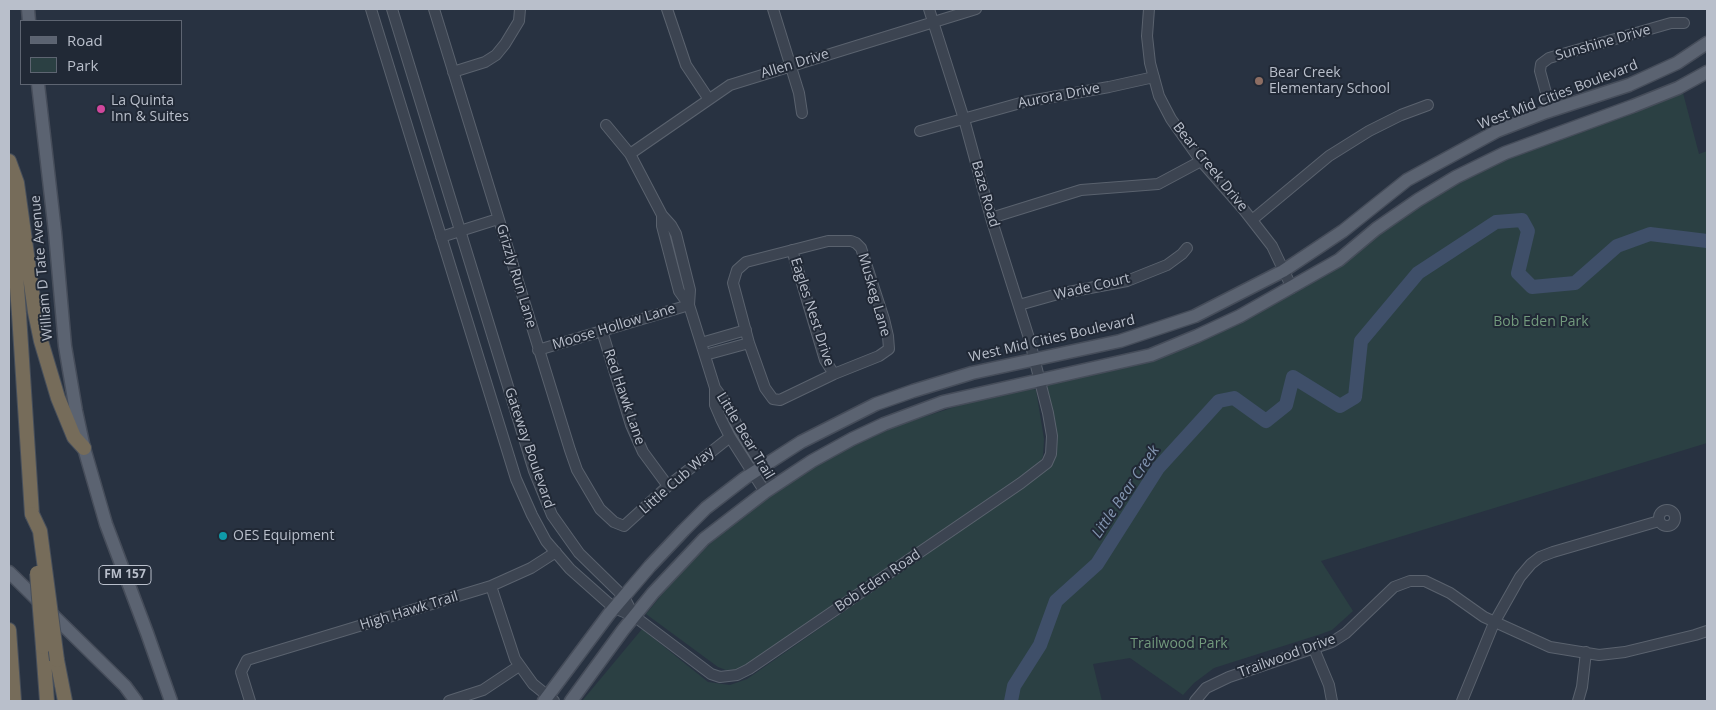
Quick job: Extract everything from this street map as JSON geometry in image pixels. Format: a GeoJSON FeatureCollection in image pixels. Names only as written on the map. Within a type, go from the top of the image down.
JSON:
{"type":"FeatureCollection","features":[{"type":"Feature","properties":{"kind":"highway","name":"FM 157"},"geometry":{"type":"LineString","coordinates":[[9,161],[17,184],[34,312],[41,341],[58,398],[74,437],[84,448]]}},
{"type":"Feature","properties":{"kind":"highway"},"geometry":{"type":"LineString","coordinates":[[9,181],[47,701]]}},
{"type":"Feature","properties":{"kind":"highway"},"geometry":{"type":"LineString","coordinates":[[32,514],[40,531],[65,701]]}},
{"type":"Feature","properties":{"kind":"highway"},"geometry":{"type":"LineString","coordinates":[[9,630],[14,701]]}},
{"type":"Feature","properties":{"kind":"main road","name":"West Mid Cities Boulevard"},"geometry":{"type":"LineString","coordinates":[[549,700],[614,608],[670,544],[706,508],[758,470],[802,442],[876,404],[913,390],[972,373],[1120,341],[1195,316],[1283,271],[1343,231],[1407,180],[1497,131],[1551,110],[1629,85],[1678,63],[1707,43]]}},
{"type":"Feature","properties":{"kind":"main road"},"geometry":{"type":"LineString","coordinates":[[571,701],[634,616],[672,571],[704,539],[770,488],[812,461],[884,424],[943,402],[1150,354],[1240,316],[1339,260],[1376,229],[1456,176],[1505,152],[1681,87],[1707,72]]}},
{"type":"Feature","properties":{"kind":"main road","name":"William D Tate Avenue"},"geometry":{"type":"LineString","coordinates":[[38,85],[55,232],[65,346],[84,448]]}},
{"type":"Feature","properties":{"kind":"main road","name":"FM 157"},"geometry":{"type":"LineString","coordinates":[[84,448],[106,524],[148,633],[171,701]]}},
{"type":"Feature","properties":{"kind":"main road"},"geometry":{"type":"LineString","coordinates":[[9,572],[125,686],[136,701]]}},
{"type":"Feature","properties":{"kind":"street","name":"Gateway Boulevard"},"geometry":{"type":"LineString","coordinates":[[371,9],[516,479],[546,541],[570,569],[614,608],[634,616]]}},
{"type":"Feature","properties":{"kind":"street","name":"Gateway Boulevard"},"geometry":{"type":"LineString","coordinates":[[392,9],[534,471],[552,515],[579,553],[624,597],[634,616]]}},
{"type":"Feature","properties":{"kind":"street","name":"Grizzly Run Lane"},"geometry":{"type":"LineString","coordinates":[[434,9],[538,350],[578,470],[600,509],[614,522],[624,526]]}},
{"type":"Feature","properties":{"kind":"street"},"geometry":{"type":"LineString","coordinates":[[454,72],[485,62],[496,55],[519,21],[520,9]]}},
{"type":"Feature","properties":{"kind":"street"},"geometry":{"type":"LineString","coordinates":[[667,9],[686,65],[708,98]]}},
{"type":"Feature","properties":{"kind":"street"},"geometry":{"type":"LineString","coordinates":[[773,9],[799,93],[802,113]]}},
{"type":"Feature","properties":{"kind":"street","name":"Baze Road"},"geometry":{"type":"LineString","coordinates":[[929,9],[964,120],[991,218],[1019,305],[1040,380]]}},
{"type":"Feature","properties":{"kind":"street","name":"Allen Drive"},"geometry":{"type":"LineString","coordinates":[[630,154],[708,98],[730,85],[976,9]]}},
{"type":"Feature","properties":{"kind":"street","name":"Bear Creek Drive"},"geometry":{"type":"LineString","coordinates":[[1149,9],[1147,36],[1150,63],[1159,96],[1171,119],[1201,161],[1272,246],[1292,288]]}},
{"type":"Feature","properties":{"kind":"street","name":"Sunshine Drive"},"geometry":{"type":"LineString","coordinates":[[1551,110],[1540,71],[1541,64],[1549,58],[1670,24],[1684,24]]}},
{"type":"Feature","properties":{"kind":"street","name":"Aurora Drive"},"geometry":{"type":"LineString","coordinates":[[920,131],[1024,102],[1154,77]]}},
{"type":"Feature","properties":{"kind":"street"},"geometry":{"type":"LineString","coordinates":[[1252,220],[1329,156],[1369,131],[1401,115],[1428,105]]}},
{"type":"Feature","properties":{"kind":"street"},"geometry":{"type":"LineString","coordinates":[[606,125],[630,154]]}},
{"type":"Feature","properties":{"kind":"street","name":"Little Bear Trail"},"geometry":{"type":"LineString","coordinates":[[630,154],[668,228],[679,292],[689,304],[716,388],[724,400],[758,470]]}},
{"type":"Feature","properties":{"kind":"street"},"geometry":{"type":"LineString","coordinates":[[991,218],[1081,190],[1158,184],[1201,161]]}},
{"type":"Feature","properties":{"kind":"street"},"geometry":{"type":"LineString","coordinates":[[441,237],[498,219]]}},
{"type":"Feature","properties":{"kind":"street","name":"Muskeg Lane"},"geometry":{"type":"LineString","coordinates":[[792,250],[828,241],[856,243],[861,248],[884,319],[889,348],[879,356],[834,374]]}},
{"type":"Feature","properties":{"kind":"street","name":"Wade Court"},"geometry":{"type":"LineString","coordinates":[[1019,305],[1058,294],[1127,281],[1167,264],[1182,254],[1187,248]]}},
{"type":"Feature","properties":{"kind":"street"},"geometry":{"type":"LineString","coordinates":[[792,250],[746,262],[736,270],[733,283],[749,343],[765,388],[773,399],[780,400],[834,374]]}},
{"type":"Feature","properties":{"kind":"street","name":"Eagles Nest Drive"},"geometry":{"type":"LineString","coordinates":[[792,250],[826,360],[834,374]]}},
{"type":"Feature","properties":{"kind":"street","name":"Moose Hollow Lane"},"geometry":{"type":"LineString","coordinates":[[538,350],[689,304]]}},
{"type":"Feature","properties":{"kind":"street"},"geometry":{"type":"LineString","coordinates":[[701,343],[746,330]]}},
{"type":"Feature","properties":{"kind":"street","name":"Red Hawk Lane"},"geometry":{"type":"LineString","coordinates":[[602,331],[631,425],[643,452],[668,486]]}},
{"type":"Feature","properties":{"kind":"street"},"geometry":{"type":"LineString","coordinates":[[705,355],[749,343]]}},
{"type":"Feature","properties":{"kind":"street","name":"Bob Eden Road"},"geometry":{"type":"LineString","coordinates":[[634,616],[712,674],[720,677],[730,677],[750,669],[1014,488],[1047,463],[1051,454],[1052,436],[1040,380]]}},
{"type":"Feature","properties":{"kind":"street","name":"Little Bear Trail"},"geometry":{"type":"LineString","coordinates":[[716,388],[715,404],[730,437],[758,470],[770,488]]}},
{"type":"Feature","properties":{"kind":"street","name":"Little Cub Way"},"geometry":{"type":"LineString","coordinates":[[624,526],[668,486],[730,437]]}},
{"type":"Feature","properties":{"kind":"street"},"geometry":{"type":"LineString","coordinates":[[1462,701],[1494,622],[1520,577],[1531,564],[1540,557],[1659,521]]}},
{"type":"Feature","properties":{"kind":"street","name":"High Hawk Trail"},"geometry":{"type":"LineString","coordinates":[[250,701],[241,672],[247,660],[491,586],[531,568],[556,552]]}},
{"type":"Feature","properties":{"kind":"street","name":"Trailwood Drive"},"geometry":{"type":"LineString","coordinates":[[1195,701],[1206,688],[1229,677],[1332,642],[1346,633],[1394,587],[1410,581],[1425,581],[1450,593],[1484,617],[1550,647],[1599,655],[1625,652],[1707,631]]}},
{"type":"Feature","properties":{"kind":"street"},"geometry":{"type":"LineString","coordinates":[[491,586],[514,659],[532,684],[549,700]]}},
{"type":"Feature","properties":{"kind":"street"},"geometry":{"type":"LineString","coordinates":[[1314,649],[1329,685],[1332,701]]}},
{"type":"Feature","properties":{"kind":"street"},"geometry":{"type":"LineString","coordinates":[[1578,701],[1582,687],[1586,652]]}},
{"type":"Feature","properties":{"kind":"street"},"geometry":{"type":"LineString","coordinates":[[449,701],[483,690],[519,666]]}},
{"type":"Feature","properties":{"kind":"green space","name":"Bob Eden Park"},"geometry":{"type":"Polygon","coordinates":[[[1683,93],[1699,154],[1707,151],[1707,443],[1321,561],[1353,611],[1332,630],[1214,668],[1194,683],[1183,695],[1130,658],[1093,664],[1102,701],[582,701],[642,629],[708,682],[730,685],[747,679],[1030,482],[1052,463],[1056,453],[1057,435],[1047,384],[1153,360],[1242,321],[1294,293],[1345,259],[1378,232],[1458,179],[1556,137],[1636,112],[1683,93]]]}},
{"type":"Feature","properties":{"kind":"green space"},"geometry":{"type":"Polygon","coordinates":[[[1030,387],[1036,390],[1044,439],[1043,456],[1039,465],[742,669],[726,670],[718,667],[646,614],[681,571],[742,514],[779,487],[853,445],[899,425],[979,399],[1030,387]]]}},
{"type":"Feature","properties":{"kind":"waterway","name":"Little Bear Creek"},"geometry":{"type":"LineString","coordinates":[[1011,701],[1014,686],[1040,645],[1056,601],[1097,564],[1158,468],[1219,401],[1234,398],[1266,421],[1286,405],[1293,377],[1340,406],[1355,397],[1361,341],[1418,273],[1496,222],[1522,220],[1528,231],[1518,273],[1532,287],[1575,283],[1617,246],[1650,234],[1707,241]]}},
{"type":"Feature","properties":{"kind":"place","name":"Bear Creek Elementary School"},"geometry":{"type":"Point","coordinates":[1259,81]}},
{"type":"Feature","properties":{"kind":"place","name":"La Quinta Inn & Suites"},"geometry":{"type":"Point","coordinates":[101,109]}},
{"type":"Feature","properties":{"kind":"place","name":"OES Equipment"},"geometry":{"type":"Point","coordinates":[223,536]}},
{"type":"Feature","properties":{"kind":"park label","name":"Trailwood Park"},"geometry":{"type":"Point","coordinates":[1179,644]}}]}
